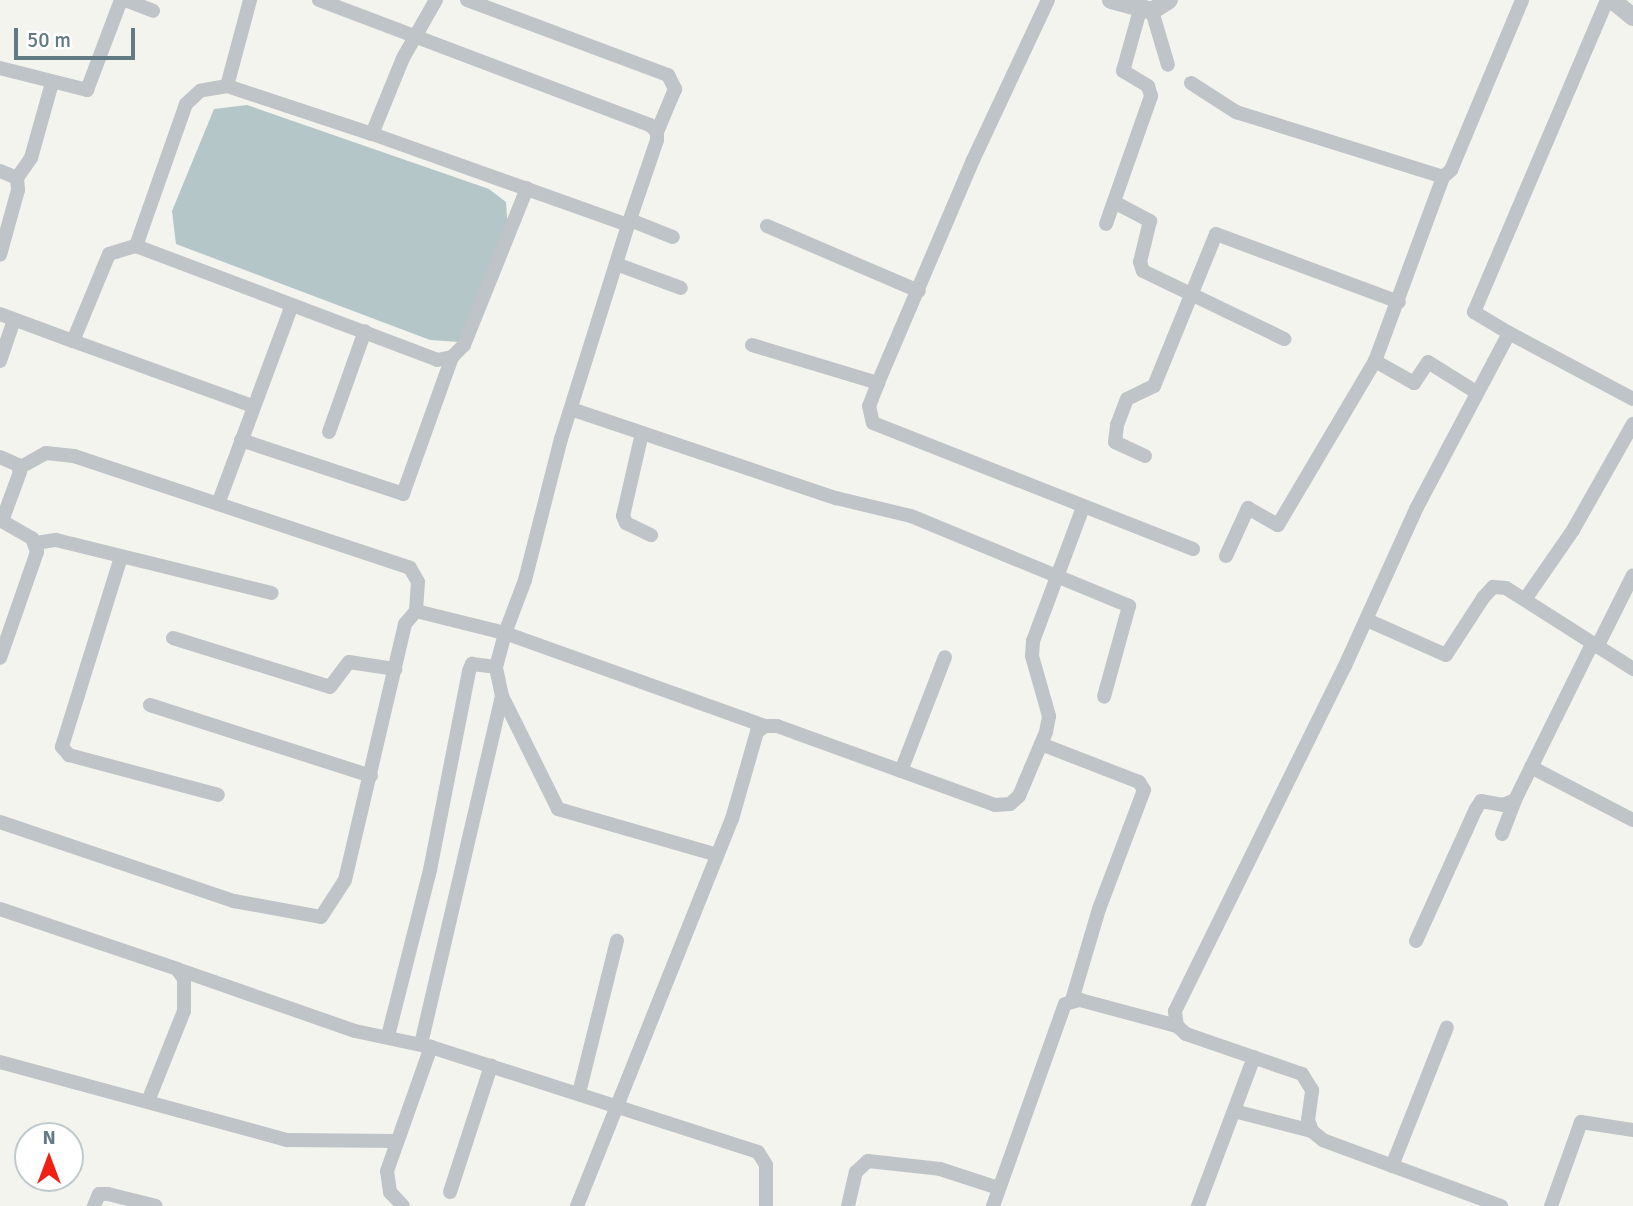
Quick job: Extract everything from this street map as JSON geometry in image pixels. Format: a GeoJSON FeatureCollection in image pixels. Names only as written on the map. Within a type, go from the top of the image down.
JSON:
{"type":"FeatureCollection","features":[{"type":"Feature","properties":{"kind":"street"},"geometry":{"type":"LineString","coordinates":[[0,68],[81,91],[93,83],[123,0],[153,11]]}},
{"type":"Feature","properties":{"kind":"street"},"geometry":{"type":"LineString","coordinates":[[227,86],[250,0]]}},
{"type":"Feature","properties":{"kind":"street"},"geometry":{"type":"LineString","coordinates":[[319,0],[657,132]]}},
{"type":"Feature","properties":{"kind":"street"},"geometry":{"type":"LineString","coordinates":[[372,134],[415,38],[436,0]]}},
{"type":"Feature","properties":{"kind":"street"},"geometry":{"type":"LineString","coordinates":[[467,0],[668,75],[675,89],[657,132],[571,409],[525,580],[505,633],[496,667],[502,696],[558,809],[717,855]]}},
{"type":"Feature","properties":{"kind":"street"},"geometry":{"type":"LineString","coordinates":[[1048,0],[973,160],[878,383],[869,406],[873,423],[1193,549]]}},
{"type":"Feature","properties":{"kind":"street"},"geometry":{"type":"LineString","coordinates":[[1111,0],[1146,10],[1169,0]]}},
{"type":"Feature","properties":{"kind":"street"},"geometry":{"type":"LineString","coordinates":[[1226,556],[1248,508],[1278,525],[1375,362],[1443,177],[1451,170],[1522,0]]}},
{"type":"Feature","properties":{"kind":"street"},"geometry":{"type":"LineString","coordinates":[[1633,17],[1610,0],[1474,312],[1633,399]]}},
{"type":"Feature","properties":{"kind":"street"},"geometry":{"type":"LineString","coordinates":[[1146,10],[1168,65]]}},
{"type":"Feature","properties":{"kind":"street"},"geometry":{"type":"LineString","coordinates":[[1106,224],[1151,96],[1149,86],[1123,71],[1146,10]]}},
{"type":"Feature","properties":{"kind":"street"},"geometry":{"type":"LineString","coordinates":[[0,255],[17,178],[31,158],[52,83]]}},
{"type":"Feature","properties":{"kind":"street"},"geometry":{"type":"LineString","coordinates":[[1191,83],[1236,112],[1443,177]]}},
{"type":"Feature","properties":{"kind":"street"},"geometry":{"type":"LineString","coordinates":[[136,246],[186,104],[200,90],[227,86],[673,237]]}},
{"type":"Feature","properties":{"kind":"street"},"geometry":{"type":"LineString","coordinates":[[0,171],[17,178]]}},
{"type":"Feature","properties":{"kind":"street"},"geometry":{"type":"LineString","coordinates":[[241,440],[403,494],[452,357],[464,345],[527,188]]}},
{"type":"Feature","properties":{"kind":"street"},"geometry":{"type":"LineString","coordinates":[[1114,202],[1150,221],[1140,262],[1143,271],[1190,296],[1284,339]]}},
{"type":"Feature","properties":{"kind":"street"},"geometry":{"type":"LineString","coordinates":[[767,226],[919,291]]}},
{"type":"Feature","properties":{"kind":"street"},"geometry":{"type":"LineString","coordinates":[[1145,456],[1115,442],[1114,435],[1127,399],[1154,386],[1216,234],[1399,302]]}},
{"type":"Feature","properties":{"kind":"street"},"geometry":{"type":"LineString","coordinates":[[73,341],[109,254],[136,246],[365,331],[425,358],[452,357]]}},
{"type":"Feature","properties":{"kind":"street"},"geometry":{"type":"LineString","coordinates":[[616,264],[681,288]]}},
{"type":"Feature","properties":{"kind":"street"},"geometry":{"type":"LineString","coordinates":[[218,504],[292,305]]}},
{"type":"Feature","properties":{"kind":"street"},"geometry":{"type":"LineString","coordinates":[[0,361],[7,317],[254,406]]}},
{"type":"Feature","properties":{"kind":"street"},"geometry":{"type":"LineString","coordinates":[[329,432],[365,331]]}},
{"type":"Feature","properties":{"kind":"street"},"geometry":{"type":"LineString","coordinates":[[1177,1026],[1175,1011],[1476,392],[1509,333]]}},
{"type":"Feature","properties":{"kind":"street"},"geometry":{"type":"LineString","coordinates":[[752,345],[878,383]]}},
{"type":"Feature","properties":{"kind":"street"},"geometry":{"type":"LineString","coordinates":[[1375,362],[1414,383],[1428,362],[1476,392]]}},
{"type":"Feature","properties":{"kind":"street"},"geometry":{"type":"LineString","coordinates":[[571,409],[836,498],[911,516],[1129,606],[1104,697]]}},
{"type":"Feature","properties":{"kind":"street"},"geometry":{"type":"LineString","coordinates":[[1526,598],[1573,530],[1633,424]]}},
{"type":"Feature","properties":{"kind":"street"},"geometry":{"type":"LineString","coordinates":[[642,433],[623,516],[626,523],[650,535]]}},
{"type":"Feature","properties":{"kind":"street"},"geometry":{"type":"LineString","coordinates":[[0,822],[65,840],[234,901],[321,917],[345,880],[405,624],[416,611],[418,582],[410,568],[62,454],[46,453],[19,468],[1,521],[36,543],[56,540],[272,593]]}},
{"type":"Feature","properties":{"kind":"street"},"geometry":{"type":"LineString","coordinates":[[0,457],[19,468]]}},
{"type":"Feature","properties":{"kind":"street"},"geometry":{"type":"LineString","coordinates":[[416,611],[505,633],[995,805],[1010,804],[1019,796],[1041,744],[1049,716],[1035,668],[1033,641],[1083,507]]}},
{"type":"Feature","properties":{"kind":"street"},"geometry":{"type":"LineString","coordinates":[[0,658],[36,543]]}},
{"type":"Feature","properties":{"kind":"street"},"geometry":{"type":"LineString","coordinates":[[121,556],[62,747],[69,755],[218,796]]}},
{"type":"Feature","properties":{"kind":"street"},"geometry":{"type":"LineString","coordinates":[[1502,834],[1531,767],[1633,575]]}},
{"type":"Feature","properties":{"kind":"street"},"geometry":{"type":"LineString","coordinates":[[1367,620],[1446,654],[1493,587],[1526,598],[1594,646],[1633,669]]}},
{"type":"Feature","properties":{"kind":"street"},"geometry":{"type":"LineString","coordinates":[[173,638],[330,687],[349,662],[395,669]]}},
{"type":"Feature","properties":{"kind":"street"},"geometry":{"type":"LineString","coordinates":[[901,771],[945,657]]}},
{"type":"Feature","properties":{"kind":"street"},"geometry":{"type":"LineString","coordinates":[[388,1036],[430,870],[469,671],[472,664],[496,667]]}},
{"type":"Feature","properties":{"kind":"street"},"geometry":{"type":"LineString","coordinates":[[403,1206],[385,1181],[426,1046],[502,696]]}},
{"type":"Feature","properties":{"kind":"street"},"geometry":{"type":"LineString","coordinates":[[150,705],[371,776]]}},
{"type":"Feature","properties":{"kind":"street"},"geometry":{"type":"LineString","coordinates":[[577,1206],[732,820],[757,732],[765,726]]}},
{"type":"Feature","properties":{"kind":"street"},"geometry":{"type":"LineString","coordinates":[[1041,744],[1139,782],[1143,790],[1099,909],[1072,1000]]}},
{"type":"Feature","properties":{"kind":"street"},"geometry":{"type":"LineString","coordinates":[[1531,767],[1633,820]]}},
{"type":"Feature","properties":{"kind":"street"},"geometry":{"type":"LineString","coordinates":[[1416,941],[1481,801],[1503,805],[1515,800]]}},
{"type":"Feature","properties":{"kind":"street"},"geometry":{"type":"LineString","coordinates":[[0,909],[355,1031],[426,1046],[616,1104],[758,1152],[766,1165],[766,1206]]}},
{"type":"Feature","properties":{"kind":"street"},"geometry":{"type":"LineString","coordinates":[[579,1093],[617,941]]}},
{"type":"Feature","properties":{"kind":"street"},"geometry":{"type":"LineString","coordinates":[[148,1101],[184,1011],[184,979],[177,969]]}},
{"type":"Feature","properties":{"kind":"street"},"geometry":{"type":"LineString","coordinates":[[993,1206],[1065,1004],[1072,1000],[1177,1026],[1186,1034],[1254,1057],[1308,1080],[1312,1131]]}},
{"type":"Feature","properties":{"kind":"street"},"geometry":{"type":"LineString","coordinates":[[1392,1166],[1447,1027]]}},
{"type":"Feature","properties":{"kind":"street"},"geometry":{"type":"LineString","coordinates":[[1198,1206],[1254,1057]]}},
{"type":"Feature","properties":{"kind":"street"},"geometry":{"type":"LineString","coordinates":[[0,1062],[288,1140],[397,1141]]}},
{"type":"Feature","properties":{"kind":"street"},"geometry":{"type":"LineString","coordinates":[[450,1192],[491,1066]]}},
{"type":"Feature","properties":{"kind":"street"},"geometry":{"type":"LineString","coordinates":[[1234,1111],[1312,1131],[1323,1140],[1501,1206]]}},
{"type":"Feature","properties":{"kind":"street"},"geometry":{"type":"LineString","coordinates":[[1551,1206],[1581,1122],[1633,1130]]}},
{"type":"Feature","properties":{"kind":"street"},"geometry":{"type":"LineString","coordinates":[[848,1206],[856,1172],[868,1161],[940,1169],[998,1188]]}},
{"type":"Feature","properties":{"kind":"street"},"geometry":{"type":"LineString","coordinates":[[94,1206],[99,1194],[156,1206]]}},
{"type":"Feature","properties":{"kind":"shaded area"},"geometry":{"type":"Polygon","coordinates":[[[247,105],[489,189],[506,202],[508,231],[459,342],[430,340],[176,244],[172,211],[214,109],[247,105]]]}}]}
